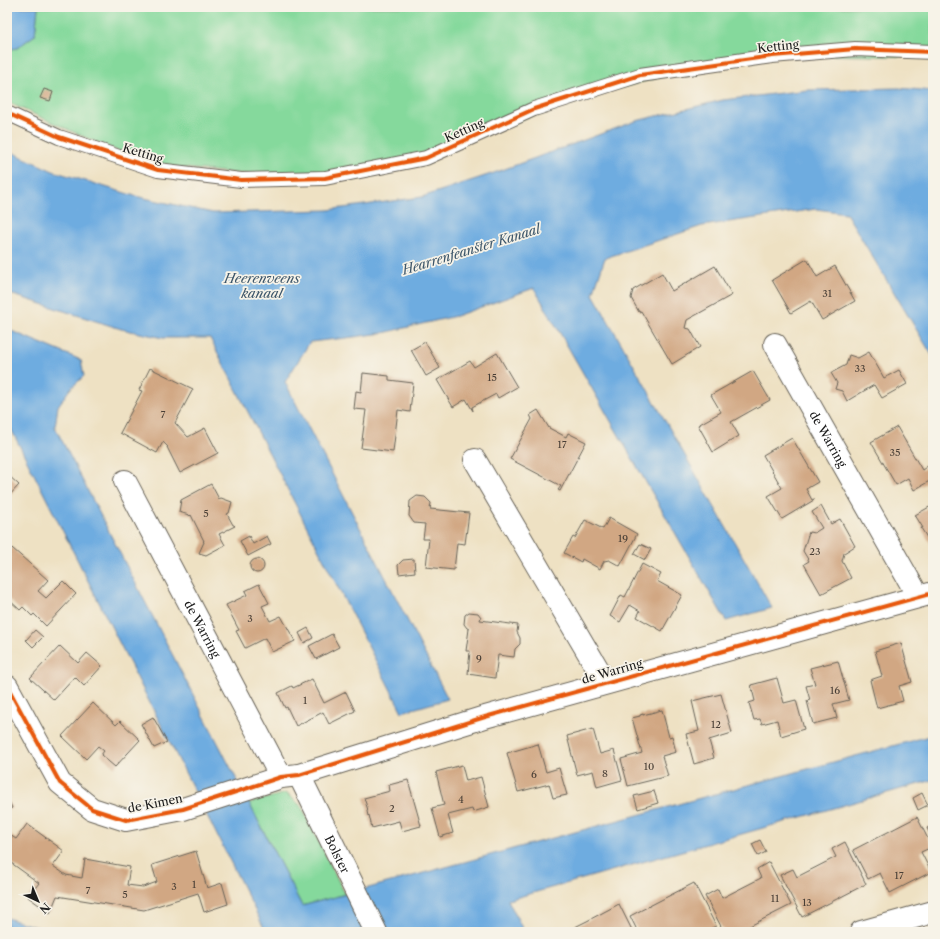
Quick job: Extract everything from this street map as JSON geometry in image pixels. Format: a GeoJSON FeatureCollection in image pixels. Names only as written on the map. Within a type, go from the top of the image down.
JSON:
{"type":"FeatureCollection","features":[{"type":"Feature","properties":{"kind":"street","name":"de Warring"},"geometry":{"type":"LineString","coordinates":[[125,481],[290,776],[485,717],[926,594],[775,344]]}},
{"type":"Feature","properties":{"kind":"street","name":"de Warring"},"geometry":{"type":"LineString","coordinates":[[475,460],[606,683]]}},
{"type":"Feature","properties":{"kind":"street","name":"de Kimen"},"geometry":{"type":"LineString","coordinates":[[7,686],[60,783],[92,809],[126,820],[183,809],[290,776]]}},
{"type":"Feature","properties":{"kind":"street","name":"Bolster"},"geometry":{"type":"LineString","coordinates":[[290,776],[352,884],[376,932]]}},
{"type":"Feature","properties":{"kind":"street"},"geometry":{"type":"LineString","coordinates":[[861,932],[933,912]]}},
{"type":"Feature","properties":{"kind":"lane","name":"Ketting"},"geometry":{"type":"LineString","coordinates":[[7,113],[59,137],[158,170],[241,180],[325,178],[426,158],[534,109],[640,75],[772,56],[855,49],[933,52]]}},
{"type":"Feature","properties":{"kind":"green space"},"geometry":{"type":"Polygon","coordinates":[[[38,7],[933,7],[933,57],[747,54],[567,102],[444,149],[365,170],[273,177],[154,165],[100,144],[7,102],[7,50],[17,48],[35,35],[38,7]]]}},
{"type":"Feature","properties":{"kind":"green space"},"geometry":{"type":"Polygon","coordinates":[[[286,793],[301,806],[345,894],[302,906],[249,803],[286,793]]]}},
{"type":"Feature","properties":{"kind":"water"},"geometry":{"type":"Polygon","coordinates":[[[7,7],[38,7],[35,35],[17,48],[7,50],[7,7]]]}},
{"type":"Feature","properties":{"kind":"water","name":"Heerenveens kanaal"},"geometry":{"type":"Polygon","coordinates":[[[899,88],[933,91],[933,357],[846,213],[816,209],[702,226],[605,258],[593,294],[772,608],[726,621],[534,288],[456,316],[383,333],[310,342],[285,382],[448,699],[402,712],[210,338],[163,338],[121,329],[7,293],[7,150],[53,171],[135,196],[213,213],[328,210],[422,197],[494,173],[636,121],[723,100],[807,90],[899,88]]]}},
{"type":"Feature","properties":{"kind":"water"},"geometry":{"type":"Polygon","coordinates":[[[9,330],[81,360],[84,376],[70,389],[58,406],[55,427],[302,906],[933,735],[933,780],[508,900],[524,932],[266,932],[7,421],[7,331],[9,330]]]}},
{"type":"Feature","properties":{"kind":"water"},"geometry":{"type":"Polygon","coordinates":[[[7,918],[53,932],[7,932],[7,918]]]}},
{"type":"Feature","properties":{"kind":"building"},"geometry":{"type":"Polygon","coordinates":[[[44,89],[53,92],[50,101],[40,98],[44,89]]]}},
{"type":"Feature","properties":{"kind":"building"},"geometry":{"type":"Polygon","coordinates":[[[807,259],[817,277],[835,266],[855,301],[822,320],[811,301],[791,313],[772,280],[807,259]]]}},
{"type":"Feature","properties":{"kind":"building"},"geometry":{"type":"Polygon","coordinates":[[[715,266],[732,295],[687,320],[685,328],[690,329],[700,347],[672,364],[641,311],[639,312],[631,298],[633,290],[662,273],[672,291],[715,266]]]}},
{"type":"Feature","properties":{"kind":"building"},"geometry":{"type":"Polygon","coordinates":[[[425,342],[440,368],[426,376],[411,350],[425,342]]]}},
{"type":"Feature","properties":{"kind":"building"},"geometry":{"type":"Polygon","coordinates":[[[869,352],[884,378],[899,370],[907,384],[882,398],[874,385],[847,401],[842,391],[835,389],[837,383],[831,373],[846,365],[849,355],[858,358],[869,352]]]}},
{"type":"Feature","properties":{"kind":"building"},"geometry":{"type":"Polygon","coordinates":[[[497,353],[517,387],[498,398],[496,394],[472,407],[473,411],[466,399],[453,407],[437,380],[470,361],[474,367],[497,353]]]}},
{"type":"Feature","properties":{"kind":"building"},"geometry":{"type":"Polygon","coordinates":[[[150,368],[193,389],[175,423],[188,437],[205,428],[218,453],[180,473],[168,447],[163,442],[157,453],[120,433],[142,391],[139,390],[150,368]]]}},
{"type":"Feature","properties":{"kind":"building"},"geometry":{"type":"Polygon","coordinates":[[[753,371],[770,400],[731,422],[739,436],[713,452],[698,425],[721,412],[711,395],[753,371]]]}},
{"type":"Feature","properties":{"kind":"building"},"geometry":{"type":"Polygon","coordinates":[[[363,373],[389,376],[389,380],[413,383],[410,412],[398,410],[393,452],[361,448],[366,410],[354,409],[356,391],[361,392],[363,373]]]}},
{"type":"Feature","properties":{"kind":"building"},"geometry":{"type":"Polygon","coordinates":[[[538,410],[549,428],[566,437],[568,433],[586,442],[560,491],[558,490],[561,486],[510,459],[532,419],[530,415],[538,410]]]}},
{"type":"Feature","properties":{"kind":"building"},"geometry":{"type":"Polygon","coordinates":[[[897,427],[922,470],[929,465],[933,472],[933,479],[914,490],[908,478],[896,485],[871,442],[897,427]]]}},
{"type":"Feature","properties":{"kind":"building"},"geometry":{"type":"Polygon","coordinates":[[[792,438],[818,482],[806,489],[812,500],[814,500],[782,519],[768,496],[782,488],[763,455],[792,438]]]}},
{"type":"Feature","properties":{"kind":"building"},"geometry":{"type":"Polygon","coordinates":[[[7,474],[19,485],[7,498],[7,474]]]}},
{"type":"Feature","properties":{"kind":"building"},"geometry":{"type":"Polygon","coordinates":[[[211,484],[219,499],[221,498],[232,502],[229,513],[227,514],[235,526],[219,534],[225,545],[206,555],[199,553],[204,541],[191,515],[190,516],[179,512],[181,500],[211,484]]]}},
{"type":"Feature","properties":{"kind":"building"},"geometry":{"type":"Polygon","coordinates":[[[417,496],[425,497],[431,503],[430,509],[469,513],[465,544],[457,543],[454,570],[426,567],[429,539],[423,539],[425,524],[414,523],[409,516],[410,501],[417,496]]]}},
{"type":"Feature","properties":{"kind":"building"},"geometry":{"type":"Polygon","coordinates":[[[933,505],[933,542],[931,544],[915,515],[933,505]]]}},
{"type":"Feature","properties":{"kind":"building"},"geometry":{"type":"Polygon","coordinates":[[[821,506],[831,524],[840,519],[855,546],[844,553],[842,561],[851,578],[821,594],[804,564],[809,561],[803,551],[809,532],[814,533],[822,528],[812,512],[821,506]]]}},
{"type":"Feature","properties":{"kind":"building"},"geometry":{"type":"Polygon","coordinates":[[[609,518],[637,534],[620,566],[609,560],[604,561],[600,569],[582,559],[581,562],[564,553],[573,537],[575,538],[585,520],[603,529],[609,518]]]}},
{"type":"Feature","properties":{"kind":"building"},"geometry":{"type":"Polygon","coordinates":[[[249,536],[253,544],[267,536],[271,544],[248,556],[240,541],[249,536]]]}},
{"type":"Feature","properties":{"kind":"building"},"geometry":{"type":"Polygon","coordinates":[[[640,544],[651,549],[645,560],[634,554],[640,544]]]}},
{"type":"Feature","properties":{"kind":"building"},"geometry":{"type":"Polygon","coordinates":[[[12,548],[48,580],[38,591],[46,598],[63,581],[76,594],[46,626],[34,614],[32,616],[23,607],[20,610],[7,598],[7,553],[12,548]]]}},
{"type":"Feature","properties":{"kind":"building"},"geometry":{"type":"Polygon","coordinates":[[[257,559],[262,561],[264,566],[262,571],[257,573],[252,571],[250,566],[252,561],[257,559]]]}},
{"type":"Feature","properties":{"kind":"building"},"geometry":{"type":"Polygon","coordinates":[[[414,559],[415,572],[399,574],[398,565],[403,560],[414,559]]]}},
{"type":"Feature","properties":{"kind":"building"},"geometry":{"type":"Polygon","coordinates":[[[642,564],[661,574],[657,581],[682,595],[662,631],[637,617],[640,611],[630,605],[620,622],[610,616],[621,595],[625,597],[642,564]]]}},
{"type":"Feature","properties":{"kind":"building"},"geometry":{"type":"Polygon","coordinates":[[[259,584],[269,603],[262,606],[270,621],[281,616],[295,641],[272,652],[265,638],[245,648],[236,631],[239,630],[226,605],[247,595],[245,591],[259,584]]]}},
{"type":"Feature","properties":{"kind":"building"},"geometry":{"type":"Polygon","coordinates":[[[469,612],[478,613],[481,617],[480,620],[518,625],[517,632],[520,638],[520,644],[515,649],[514,657],[498,655],[495,678],[468,674],[470,651],[466,651],[469,629],[464,624],[465,615],[469,612]]]}},
{"type":"Feature","properties":{"kind":"building"},"geometry":{"type":"Polygon","coordinates":[[[308,628],[313,638],[304,643],[299,633],[308,628]]]}},
{"type":"Feature","properties":{"kind":"building"},"geometry":{"type":"Polygon","coordinates":[[[35,630],[43,637],[33,647],[26,640],[35,630]]]}},
{"type":"Feature","properties":{"kind":"building"},"geometry":{"type":"Polygon","coordinates":[[[332,634],[339,647],[316,659],[309,646],[332,634]]]}},
{"type":"Feature","properties":{"kind":"building"},"geometry":{"type":"Polygon","coordinates":[[[901,643],[912,682],[899,686],[903,701],[877,708],[870,680],[882,676],[875,651],[901,643]]]}},
{"type":"Feature","properties":{"kind":"building"},"geometry":{"type":"Polygon","coordinates":[[[60,646],[78,663],[87,653],[102,666],[84,686],[75,677],[54,700],[30,678],[60,646]]]}},
{"type":"Feature","properties":{"kind":"building"},"geometry":{"type":"Polygon","coordinates":[[[838,661],[849,700],[833,704],[837,718],[813,724],[807,701],[810,700],[806,686],[815,684],[810,668],[838,661]]]}},
{"type":"Feature","properties":{"kind":"building"},"geometry":{"type":"Polygon","coordinates":[[[777,678],[784,703],[796,700],[804,729],[781,736],[777,720],[762,724],[760,719],[754,720],[749,703],[755,701],[751,685],[777,678]]]}},
{"type":"Feature","properties":{"kind":"building"},"geometry":{"type":"Polygon","coordinates":[[[312,679],[324,703],[346,692],[355,711],[329,724],[323,712],[296,726],[278,693],[312,679]]]}},
{"type":"Feature","properties":{"kind":"building"},"geometry":{"type":"Polygon","coordinates":[[[721,694],[732,733],[709,740],[714,758],[694,764],[686,734],[699,731],[692,701],[721,694]]]}},
{"type":"Feature","properties":{"kind":"building"},"geometry":{"type":"Polygon","coordinates":[[[93,703],[116,725],[120,721],[140,740],[115,767],[101,755],[104,751],[98,746],[86,759],[62,736],[93,703]]]}},
{"type":"Feature","properties":{"kind":"building"},"geometry":{"type":"Polygon","coordinates":[[[662,710],[669,737],[672,736],[676,752],[662,756],[668,776],[628,786],[621,759],[642,753],[632,718],[662,710]]]}},
{"type":"Feature","properties":{"kind":"building"},"geometry":{"type":"Polygon","coordinates":[[[153,717],[167,742],[154,748],[141,724],[153,717]]]}},
{"type":"Feature","properties":{"kind":"building"},"geometry":{"type":"Polygon","coordinates":[[[593,729],[600,754],[614,750],[622,780],[597,787],[593,771],[577,775],[567,736],[593,729]]]}},
{"type":"Feature","properties":{"kind":"building"},"geometry":{"type":"Polygon","coordinates":[[[538,744],[546,772],[559,768],[567,795],[553,798],[549,784],[518,792],[507,753],[538,744]]]}},
{"type":"Feature","properties":{"kind":"building"},"geometry":{"type":"Polygon","coordinates":[[[462,765],[466,781],[481,777],[489,807],[473,812],[472,809],[448,815],[453,833],[440,837],[432,808],[444,805],[436,772],[462,765]]]}},
{"type":"Feature","properties":{"kind":"building"},"geometry":{"type":"Polygon","coordinates":[[[408,780],[421,826],[402,831],[399,821],[372,828],[364,798],[390,791],[389,785],[408,780]]]}},
{"type":"Feature","properties":{"kind":"building"},"geometry":{"type":"Polygon","coordinates":[[[654,791],[658,803],[638,809],[634,796],[654,791]]]}},
{"type":"Feature","properties":{"kind":"building"},"geometry":{"type":"Polygon","coordinates":[[[922,793],[928,805],[918,810],[913,798],[922,793]]]}},
{"type":"Feature","properties":{"kind":"building"},"geometry":{"type":"Polygon","coordinates":[[[7,797],[12,808],[7,810],[7,797]]]}},
{"type":"Feature","properties":{"kind":"building"},"geometry":{"type":"Polygon","coordinates":[[[917,817],[932,847],[921,852],[931,872],[890,893],[880,873],[868,879],[853,850],[917,817]]]}},
{"type":"Feature","properties":{"kind":"building"},"geometry":{"type":"Polygon","coordinates":[[[27,824],[64,851],[53,866],[66,875],[82,878],[85,859],[130,867],[127,885],[143,887],[157,882],[152,865],[196,851],[207,888],[222,883],[228,904],[204,912],[198,893],[144,910],[57,896],[50,913],[28,897],[39,883],[7,860],[7,833],[16,839],[27,824]]]}},
{"type":"Feature","properties":{"kind":"building"},"geometry":{"type":"Polygon","coordinates":[[[933,825],[933,840],[927,828],[933,825]]]}},
{"type":"Feature","properties":{"kind":"building"},"geometry":{"type":"Polygon","coordinates":[[[760,840],[766,852],[758,856],[752,844],[760,840]]]}},
{"type":"Feature","properties":{"kind":"building"},"geometry":{"type":"Polygon","coordinates":[[[845,842],[866,884],[802,917],[780,875],[793,869],[797,877],[836,857],[832,849],[845,842]]]}},
{"type":"Feature","properties":{"kind":"building"},"geometry":{"type":"Polygon","coordinates":[[[769,862],[791,905],[738,932],[724,932],[705,896],[718,889],[722,898],[761,878],[757,869],[769,862]]]}},
{"type":"Feature","properties":{"kind":"building"},"geometry":{"type":"Polygon","coordinates":[[[694,883],[716,926],[703,932],[638,932],[630,916],[694,883]]]}},
{"type":"Feature","properties":{"kind":"building"},"geometry":{"type":"Polygon","coordinates":[[[619,904],[633,932],[565,932],[587,921],[619,904]]]}},
{"type":"Feature","properties":{"kind":"cycle path"},"geometry":{"type":"LineString","coordinates":[[7,113],[59,137],[158,170],[241,180],[325,178],[426,158],[534,109],[640,75],[772,56],[855,49],[933,52]]}},
{"type":"Feature","properties":{"kind":"cycle path"},"geometry":{"type":"LineString","coordinates":[[7,686],[60,783],[92,809],[126,820],[183,809],[281,777],[299,775],[485,717],[933,593]]}},
{"type":"Feature","properties":{"kind":"water label","name":"Hearrenfeanster Kanaal"},"geometry":{"type":"Point","coordinates":[471,249]}}]}
